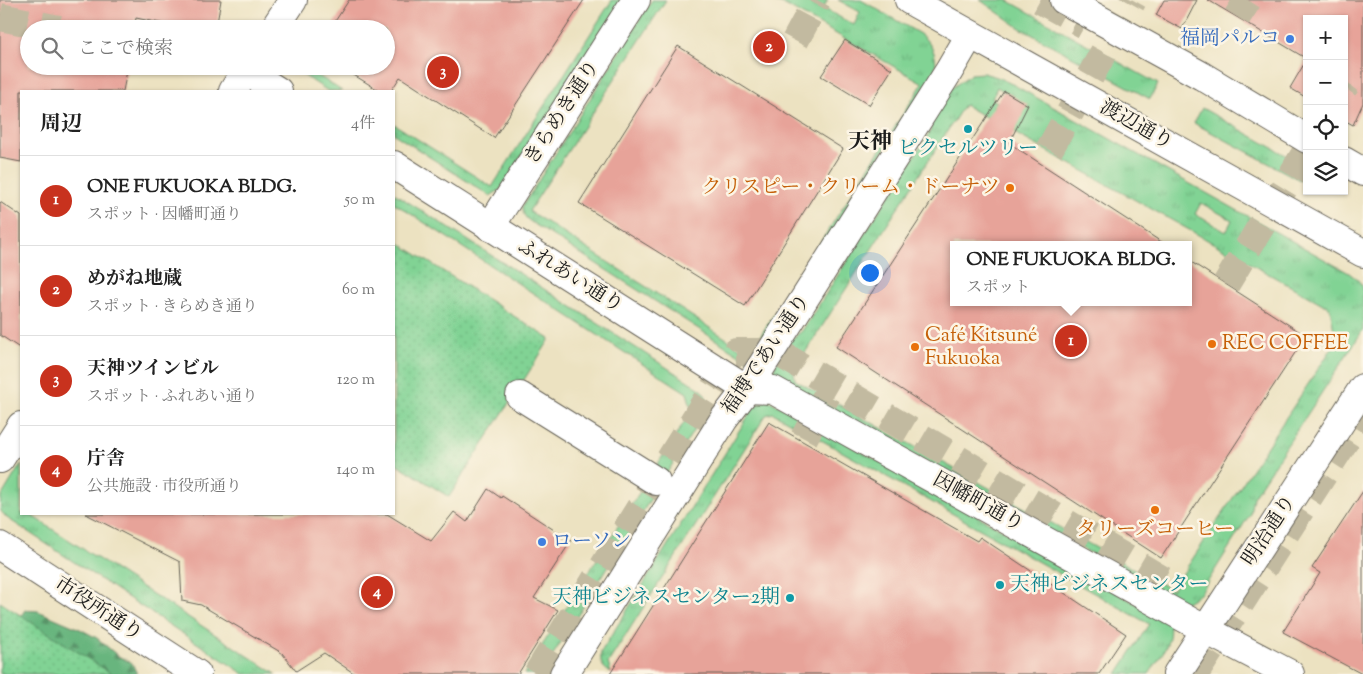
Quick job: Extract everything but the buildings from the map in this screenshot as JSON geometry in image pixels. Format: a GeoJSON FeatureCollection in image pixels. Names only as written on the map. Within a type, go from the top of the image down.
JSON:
{"type":"FeatureCollection","features":[{"type":"Feature","properties":{"kind":"street"},"geometry":{"type":"LineString","coordinates":[[280,20],[292,0]]}},
{"type":"Feature","properties":{"kind":"street","name":"きらめき通り"},"geometry":{"type":"LineString","coordinates":[[490,227],[636,0]]}},
{"type":"Feature","properties":{"kind":"street","name":"渡辺通り"},"geometry":{"type":"LineString","coordinates":[[909,0],[970,36],[1363,253]]}},
{"type":"Feature","properties":{"kind":"street"},"geometry":{"type":"LineString","coordinates":[[1064,0],[1202,76],[1303,137]]}},
{"type":"Feature","properties":{"kind":"street","name":"福博であい通り"},"geometry":{"type":"LineString","coordinates":[[574,670],[724,419],[747,389],[950,71],[970,36]]}},
{"type":"Feature","properties":{"kind":"street"},"geometry":{"type":"LineString","coordinates":[[243,76],[276,90]]}},
{"type":"Feature","properties":{"kind":"street"},"geometry":{"type":"LineString","coordinates":[[1348,163],[1363,172]]}},
{"type":"Feature","properties":{"kind":"street","name":"ふれあい通り"},"geometry":{"type":"LineString","coordinates":[[395,166],[747,389]]}},
{"type":"Feature","properties":{"kind":"street","name":"明治通り"},"geometry":{"type":"LineString","coordinates":[[1177,674],[1363,388]]}},
{"type":"Feature","properties":{"kind":"street","name":"因幡町通り"},"geometry":{"type":"LineString","coordinates":[[747,389],[773,390],[1206,630],[1290,674]]}},
{"type":"Feature","properties":{"kind":"street"},"geometry":{"type":"LineString","coordinates":[[520,396],[656,481]]}},
{"type":"Feature","properties":{"kind":"street"},"geometry":{"type":"LineString","coordinates":[[0,459],[20,428]]}},
{"type":"Feature","properties":{"kind":"street","name":"市役所通り"},"geometry":{"type":"LineString","coordinates":[[0,546],[197,674]]}},
{"type":"Feature","properties":{"kind":"green space"},"geometry":{"type":"Polygon","coordinates":[[[612,0],[623,0],[500,190],[490,196],[395,135],[395,125],[492,187],[612,0]]]}},
{"type":"Feature","properties":{"kind":"green space"},"geometry":{"type":"Polygon","coordinates":[[[652,0],[666,0],[529,211],[744,350],[753,347],[923,83],[785,5],[766,0],[828,0],[823,8],[854,25],[860,12],[838,0],[861,0],[920,34],[931,46],[935,55],[935,71],[751,360],[741,356],[531,222],[523,212],[522,207],[652,0]]]}},
{"type":"Feature","properties":{"kind":"green space"},"geometry":{"type":"Polygon","coordinates":[[[980,0],[1007,0],[1158,84],[1150,99],[1020,28],[980,0]]]}},
{"type":"Feature","properties":{"kind":"green space"},"geometry":{"type":"Polygon","coordinates":[[[983,73],[1014,85],[1349,273],[1363,287],[1363,330],[1253,497],[1250,514],[1200,594],[1183,604],[780,382],[774,373],[775,365],[789,341],[802,331],[930,132],[933,117],[949,90],[971,74],[983,73]],[[997,87],[992,99],[1022,116],[1027,105],[997,87]],[[964,105],[794,370],[795,380],[1172,590],[1336,342],[1330,308],[964,105]],[[1201,203],[1195,214],[1226,232],[1232,220],[1201,203]]]}},
{"type":"Feature","properties":{"kind":"green space"},"geometry":{"type":"Polygon","coordinates":[[[303,75],[317,75],[340,90],[326,90],[303,75]]]}},
{"type":"Feature","properties":{"kind":"green space"},"geometry":{"type":"Polygon","coordinates":[[[1202,108],[1303,165],[1303,182],[1194,123],[1202,108]]]}},
{"type":"Feature","properties":{"kind":"green space"},"geometry":{"type":"Polygon","coordinates":[[[395,194],[702,390],[709,402],[697,425],[541,674],[524,674],[692,410],[687,393],[395,204],[395,194]]]}},
{"type":"Feature","properties":{"kind":"green space"},"geometry":{"type":"Polygon","coordinates":[[[395,241],[550,339],[449,497],[395,463],[395,241]]]}},
{"type":"Feature","properties":{"kind":"green space"},"geometry":{"type":"Polygon","coordinates":[[[768,400],[1169,622],[1170,630],[1167,643],[1149,674],[1117,674],[1149,624],[773,413],[766,415],[608,663],[611,673],[608,671],[601,662],[601,652],[752,410],[756,405],[768,400]]]}},
{"type":"Feature","properties":{"kind":"green space"},"geometry":{"type":"Polygon","coordinates":[[[20,466],[20,515],[31,515],[276,674],[244,674],[7,518],[0,510],[1,497],[20,466]]]}},
{"type":"Feature","properties":{"kind":"green space"},"geometry":{"type":"Polygon","coordinates":[[[0,602],[112,674],[0,674],[0,602]]]}},
{"type":"Feature","properties":{"kind":"green space"},"geometry":{"type":"Polygon","coordinates":[[[25,610],[38,611],[97,638],[118,656],[132,663],[137,674],[23,674],[15,624],[25,610]]]}},
{"type":"Feature","properties":{"kind":"tunnel"},"geometry":{"type":"LineString","coordinates":[[795,41],[817,0]]}},
{"type":"Feature","properties":{"kind":"tunnel"},"geometry":{"type":"LineString","coordinates":[[1040,0],[1085,25]]}},
{"type":"Feature","properties":{"kind":"tunnel"},"geometry":{"type":"LineString","coordinates":[[1049,150],[1133,0]]}},
{"type":"Feature","properties":{"kind":"tunnel"},"geometry":{"type":"LineString","coordinates":[[1237,17],[1248,0]]}},
{"type":"Feature","properties":{"kind":"tunnel"},"geometry":{"type":"LineString","coordinates":[[0,17],[20,21]]}},
{"type":"Feature","properties":{"kind":"tunnel"},"geometry":{"type":"LineString","coordinates":[[1226,284],[1303,157]]}},
{"type":"Feature","properties":{"kind":"tunnel"},"geometry":{"type":"LineString","coordinates":[[537,674],[736,352],[777,352],[1168,583]]}},
{"type":"Feature","properties":{"kind":"tunnel"},"geometry":{"type":"LineString","coordinates":[[804,438],[827,395]]}},
{"type":"Feature","properties":{"kind":"tunnel"},"geometry":{"type":"LineString","coordinates":[[1195,674],[1363,413]]}},
{"type":"Feature","properties":{"kind":"place","name":"福岡パルコ"},"geometry":{"type":"Point","coordinates":[1290,39]}},
{"type":"Feature","properties":{"kind":"place","name":"めがね地蔵"},"geometry":{"type":"Point","coordinates":[769,47]}},
{"type":"Feature","properties":{"kind":"place","name":"天神ツインビル"},"geometry":{"type":"Point","coordinates":[443,72]}},
{"type":"Feature","properties":{"kind":"place","name":"ピクセルツリー"},"geometry":{"type":"Point","coordinates":[968,129]}},
{"type":"Feature","properties":{"kind":"place","name":"クリスピー・クリーム・ドーナツ"},"geometry":{"type":"Point","coordinates":[1010,188]}},
{"type":"Feature","properties":{"kind":"place","name":"ONE FUKUOKA BLDG."},"geometry":{"type":"Point","coordinates":[1071,341]}},
{"type":"Feature","properties":{"kind":"place","name":"REC COFFEE"},"geometry":{"type":"Point","coordinates":[1212,344]}},
{"type":"Feature","properties":{"kind":"place","name":"Café Kitsuné Fukuoka"},"geometry":{"type":"Point","coordinates":[915,347]}},
{"type":"Feature","properties":{"kind":"place","name":"タリーズコーヒー"},"geometry":{"type":"Point","coordinates":[1155,510]}},
{"type":"Feature","properties":{"kind":"place","name":"ローソン"},"geometry":{"type":"Point","coordinates":[542,542]}},
{"type":"Feature","properties":{"kind":"place","name":"天神ビジネスセンター"},"geometry":{"type":"Point","coordinates":[1000,585]}},
{"type":"Feature","properties":{"kind":"place","name":"庁舎"},"geometry":{"type":"Point","coordinates":[377,592]}},
{"type":"Feature","properties":{"kind":"place","name":"天神ビジネスセンター2期"},"geometry":{"type":"Point","coordinates":[790,598]}},
{"type":"Feature","properties":{"kind":"district","name":"天神"},"geometry":{"type":"Point","coordinates":[870,143]}}]}
